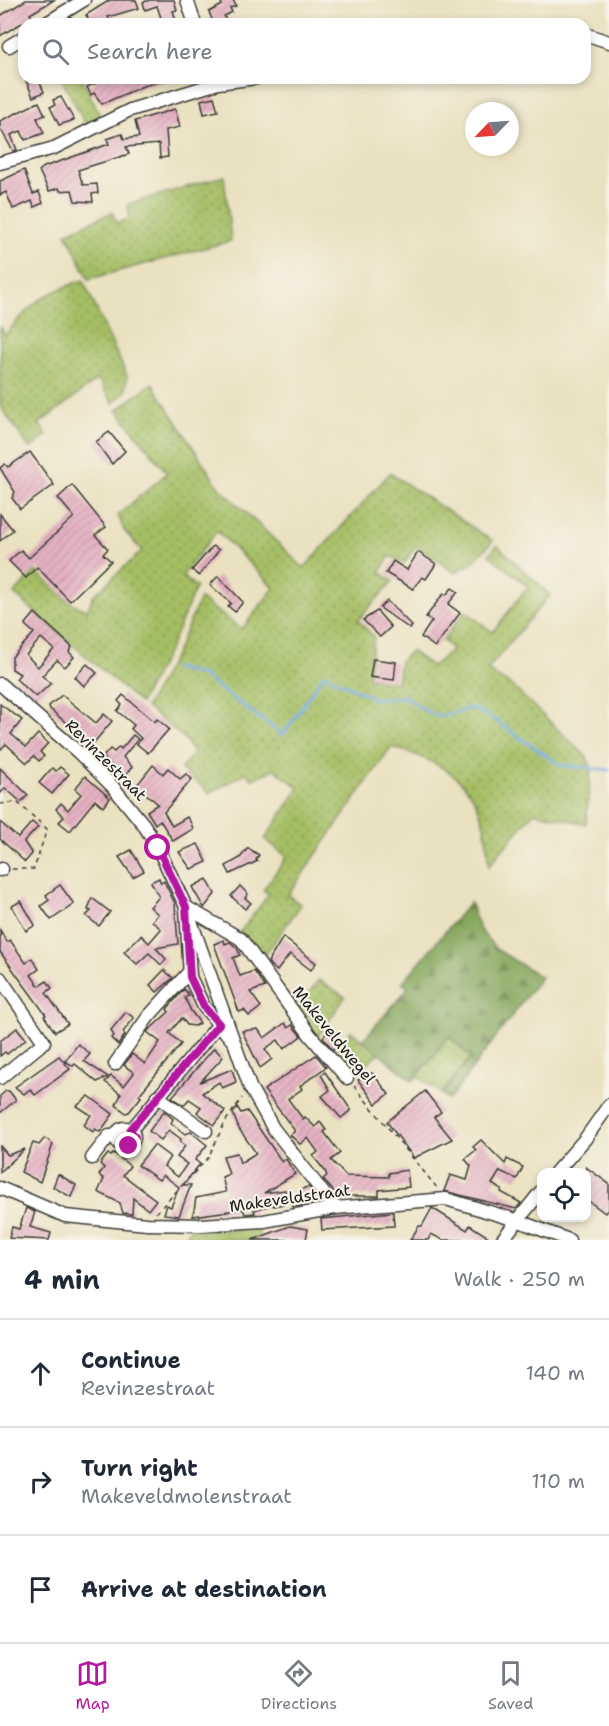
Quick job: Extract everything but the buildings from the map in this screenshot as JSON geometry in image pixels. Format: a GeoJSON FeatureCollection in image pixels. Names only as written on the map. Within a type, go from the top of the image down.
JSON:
{"type":"FeatureCollection","features":[{"type":"Feature","properties":{"kind":"street"},"geometry":{"type":"LineString","coordinates":[[55,18],[84,0]]}},
{"type":"Feature","properties":{"kind":"street"},"geometry":{"type":"LineString","coordinates":[[187,0],[193,18]]}},
{"type":"Feature","properties":{"kind":"street"},"geometry":{"type":"LineString","coordinates":[[591,36],[609,42]]}},
{"type":"Feature","properties":{"kind":"street"},"geometry":{"type":"LineString","coordinates":[[9,46],[18,41]]}},
{"type":"Feature","properties":{"kind":"street"},"geometry":{"type":"LineString","coordinates":[[0,163],[54,148],[130,110],[208,84]]}},
{"type":"Feature","properties":{"kind":"street","name":"Revinzestraat"},"geometry":{"type":"LineString","coordinates":[[0,684],[78,752],[128,804],[158,848],[186,907],[250,1087],[273,1128],[335,1208]]}},
{"type":"Feature","properties":{"kind":"street","name":"Revinzestraat"},"geometry":{"type":"LineString","coordinates":[[186,907],[189,972],[201,1002],[233,1041]]}},
{"type":"Feature","properties":{"kind":"street","name":"Makeveldwegel"},"geometry":{"type":"LineString","coordinates":[[186,907],[241,939],[310,1035],[347,1078]]}},
{"type":"Feature","properties":{"kind":"street"},"geometry":{"type":"LineString","coordinates":[[115,1064],[148,1017],[189,972]]}},
{"type":"Feature","properties":{"kind":"street"},"geometry":{"type":"LineString","coordinates":[[0,978],[44,1042],[0,1078]]}},
{"type":"Feature","properties":{"kind":"street"},"geometry":{"type":"LineString","coordinates":[[92,1158],[109,1136],[116,1136],[118,1144],[129,1146],[135,1137],[130,1130],[219,1024]]}},
{"type":"Feature","properties":{"kind":"street"},"geometry":{"type":"LineString","coordinates":[[157,1096],[206,1131]]}},
{"type":"Feature","properties":{"kind":"street"},"geometry":{"type":"LineString","coordinates":[[560,1168],[585,1139],[609,1105]]}},
{"type":"Feature","properties":{"kind":"street","name":"Makeveldstraat"},"geometry":{"type":"LineString","coordinates":[[0,1188],[65,1216],[147,1224],[201,1225],[264,1221],[335,1208],[446,1199],[516,1220],[569,1240]]}},
{"type":"Feature","properties":{"kind":"street"},"geometry":{"type":"LineString","coordinates":[[502,1240],[537,1196]]}},
{"type":"Feature","properties":{"kind":"path"},"geometry":{"type":"LineString","coordinates":[[0,804],[17,802],[47,829],[34,869],[1,869]]}},
{"type":"Feature","properties":{"kind":"path","name":"Makeveldwegel"},"geometry":{"type":"LineString","coordinates":[[347,1078],[446,1199]]}},
{"type":"Feature","properties":{"kind":"path"},"geometry":{"type":"LineString","coordinates":[[147,1224],[208,1158],[225,1122],[250,1087]]}},
{"type":"Feature","properties":{"kind":"green space"},"geometry":{"type":"Polygon","coordinates":[[[64,84],[85,84],[101,118],[86,125],[64,84]]]}},
{"type":"Feature","properties":{"kind":"green space"},"geometry":{"type":"Polygon","coordinates":[[[224,176],[231,241],[89,279],[66,233],[112,212],[117,223],[129,219],[128,204],[224,176]]]}},
{"type":"Feature","properties":{"kind":"green space"},"geometry":{"type":"Polygon","coordinates":[[[83,280],[127,376],[126,391],[113,403],[98,379],[39,424],[47,435],[30,449],[0,406],[0,325],[5,335],[39,300],[83,280]]]}},
{"type":"Feature","properties":{"kind":"green space"},"geometry":{"type":"Polygon","coordinates":[[[152,383],[218,486],[304,568],[390,473],[493,541],[472,563],[455,573],[416,546],[404,563],[390,556],[380,572],[393,581],[358,620],[374,637],[368,678],[397,683],[400,661],[411,651],[432,666],[453,650],[443,640],[465,611],[493,632],[528,586],[489,555],[497,545],[550,595],[487,670],[511,685],[587,757],[591,767],[586,824],[534,812],[489,866],[483,821],[467,788],[445,769],[419,756],[391,747],[288,895],[301,905],[261,960],[240,932],[269,894],[263,890],[287,857],[265,839],[299,788],[274,769],[252,779],[246,773],[210,793],[181,769],[193,754],[185,739],[146,707],[176,653],[200,599],[242,629],[274,588],[217,531],[182,576],[196,587],[170,648],[140,703],[14,594],[36,571],[68,601],[87,611],[93,596],[142,551],[124,530],[118,515],[167,473],[117,410],[152,383]]]}},
{"type":"Feature","properties":{"kind":"green space"},"geometry":{"type":"Polygon","coordinates":[[[470,902],[480,930],[496,949],[541,977],[449,1100],[442,1094],[471,1057],[449,1036],[413,1081],[363,1040],[408,988],[402,983],[470,902]]]}},
{"type":"Feature","properties":{"kind":"green space"},"geometry":{"type":"Polygon","coordinates":[[[319,980],[345,997],[317,1038],[296,1010],[319,980]]]}},
{"type":"Feature","properties":{"kind":"green space"},"geometry":{"type":"Polygon","coordinates":[[[351,1031],[379,1053],[351,1078],[332,1056],[351,1031]]]}},
{"type":"Feature","properties":{"kind":"green space"},"geometry":{"type":"Polygon","coordinates":[[[449,1036],[471,1057],[442,1094],[417,1076],[449,1036]]]}},
{"type":"Feature","properties":{"kind":"green space"},"geometry":{"type":"Polygon","coordinates":[[[257,1225],[260,1240],[184,1240],[190,1229],[236,1230],[257,1225]]]}},
{"type":"Feature","properties":{"kind":"waterway"},"geometry":{"type":"LineString","coordinates":[[174,668],[201,675],[283,735],[324,674],[375,699],[406,697],[431,714],[450,714],[472,708],[490,717],[560,765],[609,770]]}},
{"type":"Feature","properties":{"kind":"route"},"geometry":{"type":"LineString","coordinates":[[129,1146],[135,1137],[130,1130],[219,1024],[197,996],[190,977],[187,962],[186,907],[158,848]]}}]}
